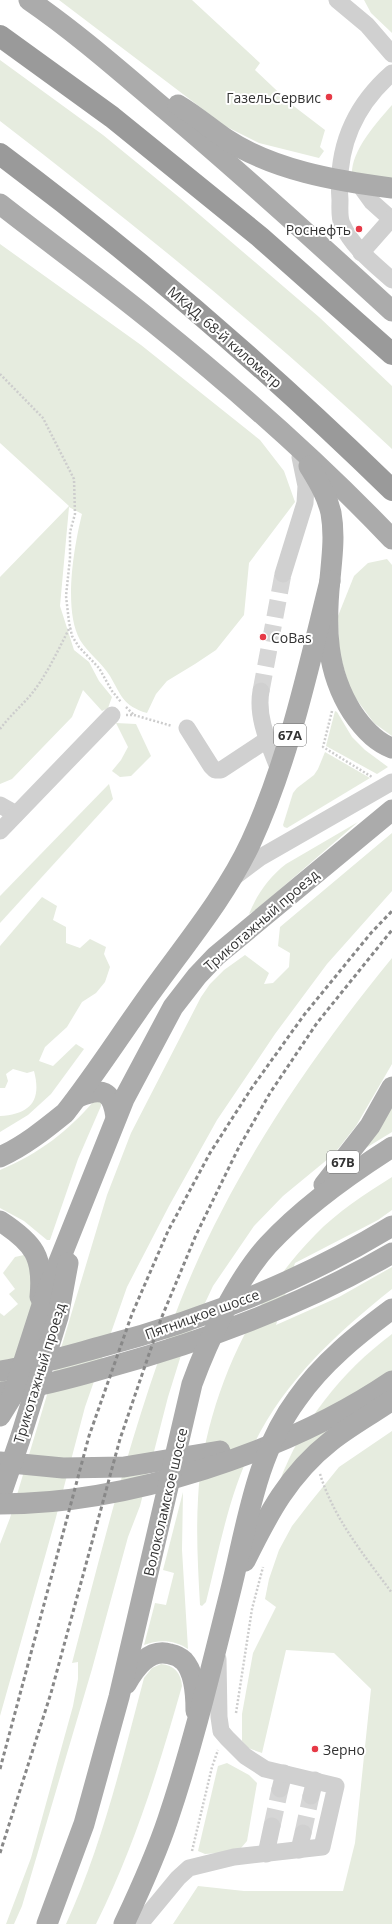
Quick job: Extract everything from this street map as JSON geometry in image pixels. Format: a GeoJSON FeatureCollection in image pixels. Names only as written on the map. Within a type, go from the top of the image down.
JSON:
{"type":"FeatureCollection","features":[{"type":"Feature","properties":{"kind":"highway"},"geometry":{"type":"LineString","coordinates":[[0,36],[112,117],[260,237],[392,354]]}},
{"type":"Feature","properties":{"kind":"highway","name":"МКАД, 68-й километр"},"geometry":{"type":"LineString","coordinates":[[0,154],[51,192],[131,256],[321,421],[392,490]]}},
{"type":"Feature","properties":{"kind":"main road"},"geometry":{"type":"LineString","coordinates":[[29,0],[98,52],[291,218],[392,311]]}},
{"type":"Feature","properties":{"kind":"main road"},"geometry":{"type":"LineString","coordinates":[[98,52],[188,111],[227,139],[278,165],[338,180],[392,188]]}},
{"type":"Feature","properties":{"kind":"main road"},"geometry":{"type":"LineString","coordinates":[[0,204],[153,322],[240,394],[350,495],[392,538]]}},
{"type":"Feature","properties":{"kind":"main road","name":"67A"},"geometry":{"type":"LineString","coordinates":[[183,949],[229,881],[250,843],[279,770],[302,695],[330,581],[333,548],[330,512],[323,489],[285,435]]}},
{"type":"Feature","properties":{"kind":"main road"},"geometry":{"type":"LineString","coordinates":[[330,581],[327,625],[330,654],[338,686],[357,719],[370,734],[392,748]]}},
{"type":"Feature","properties":{"kind":"main road","name":"Трикотажный проезд"},"geometry":{"type":"LineString","coordinates":[[0,1416],[13,1395],[44,1299],[75,1224],[89,1182],[120,1108],[173,1007],[196,976],[216,956],[392,810]]}},
{"type":"Feature","properties":{"kind":"main road"},"geometry":{"type":"LineString","coordinates":[[78,1096],[98,1090],[107,1094],[114,1106],[120,1108],[143,1043],[183,949]]}},
{"type":"Feature","properties":{"kind":"main road"},"geometry":{"type":"LineString","coordinates":[[0,1157],[18,1149],[41,1133],[65,1113],[183,949]]}},
{"type":"Feature","properties":{"kind":"main road","name":"67B"},"geometry":{"type":"LineString","coordinates":[[283,1230],[343,1162],[370,1126],[392,1088]]}},
{"type":"Feature","properties":{"kind":"main road","name":"Волоколамское шоссе"},"geometry":{"type":"LineString","coordinates":[[47,1924],[84,1824],[119,1697],[192,1384],[202,1358],[243,1280],[267,1246],[283,1230],[333,1188],[392,1147]]}},
{"type":"Feature","properties":{"kind":"main road"},"geometry":{"type":"LineString","coordinates":[[0,1221],[18,1233],[31,1246],[38,1258],[42,1277],[35,1326]]}},
{"type":"Feature","properties":{"kind":"main road","name":"Трикотажный проезд"},"geometry":{"type":"LineString","coordinates":[[0,1496],[20,1439],[58,1317],[75,1224]]}},
{"type":"Feature","properties":{"kind":"main road","name":"Пятницкое шоссе"},"geometry":{"type":"LineString","coordinates":[[0,1371],[65,1357],[129,1340],[186,1322],[288,1281],[358,1247],[392,1226]]}},
{"type":"Feature","properties":{"kind":"main road","name":"Пятницкое шоссе"},"geometry":{"type":"LineString","coordinates":[[0,1393],[30,1388],[135,1360],[193,1342],[281,1308],[362,1270],[392,1253]]}},
{"type":"Feature","properties":{"kind":"main road"},"geometry":{"type":"LineString","coordinates":[[124,1924],[152,1862],[168,1820],[195,1733],[231,1592],[244,1528],[258,1479],[274,1436],[296,1399],[322,1368],[360,1334],[392,1310]]}},
{"type":"Feature","properties":{"kind":"main road"},"geometry":{"type":"LineString","coordinates":[[0,1504],[65,1500],[125,1490],[185,1474],[249,1454],[353,1405],[392,1381]]}},
{"type":"Feature","properties":{"kind":"main road"},"geometry":{"type":"LineString","coordinates":[[231,1592],[276,1501],[293,1478],[332,1440],[392,1400]]}},
{"type":"Feature","properties":{"kind":"main road"},"geometry":{"type":"LineString","coordinates":[[0,1462],[63,1468],[124,1467],[184,1458],[247,1445],[314,1424]]}},
{"type":"Feature","properties":{"kind":"main road"},"geometry":{"type":"LineString","coordinates":[[119,1697],[131,1675],[143,1661],[150,1656],[158,1653],[177,1656],[184,1661],[189,1670],[195,1690],[195,1733]]}},
{"type":"Feature","properties":{"kind":"lane"},"geometry":{"type":"LineString","coordinates":[[337,0],[367,25],[392,54]]}},
{"type":"Feature","properties":{"kind":"lane"},"geometry":{"type":"LineString","coordinates":[[392,73],[375,90],[346,136],[341,156],[338,180],[341,223],[361,252],[392,280]]}},
{"type":"Feature","properties":{"kind":"lane"},"geometry":{"type":"LineString","coordinates":[[359,184],[372,202],[392,220],[361,252]]}},
{"type":"Feature","properties":{"kind":"lane"},"geometry":{"type":"LineString","coordinates":[[283,574],[305,503],[306,486],[299,453]]}},
{"type":"Feature","properties":{"kind":"lane"},"geometry":{"type":"LineString","coordinates":[[261,691],[260,698],[263,724],[279,770]]}},
{"type":"Feature","properties":{"kind":"lane"},"geometry":{"type":"LineString","coordinates":[[0,831],[112,715]]}},
{"type":"Feature","properties":{"kind":"lane"},"geometry":{"type":"LineString","coordinates":[[187,728],[215,770],[221,770],[268,739]]}},
{"type":"Feature","properties":{"kind":"lane"},"geometry":{"type":"LineString","coordinates":[[229,881],[261,857],[384,782]]}},
{"type":"Feature","properties":{"kind":"lane"},"geometry":{"type":"LineString","coordinates":[[0,805],[16,814]]}},
{"type":"Feature","properties":{"kind":"lane"},"geometry":{"type":"LineString","coordinates":[[140,1924],[178,1878],[189,1868],[234,1857],[322,1847],[336,1786],[313,1788],[282,1781],[245,1756],[221,1731],[218,1717],[218,1639]]}},
{"type":"Feature","properties":{"kind":"lane"},"geometry":{"type":"LineString","coordinates":[[266,1854],[272,1826]]}},
{"type":"Feature","properties":{"kind":"lane"},"geometry":{"type":"LineString","coordinates":[[299,1850],[303,1833]]}},
{"type":"Feature","properties":{"kind":"path"},"geometry":{"type":"LineString","coordinates":[[0,374],[43,418],[74,479],[75,514],[70,532],[70,558],[66,596],[70,627],[79,647],[99,668],[112,691],[134,716]]}},
{"type":"Feature","properties":{"kind":"path"},"geometry":{"type":"LineString","coordinates":[[0,730],[17,708],[29,697],[52,661],[70,627]]}},
{"type":"Feature","properties":{"kind":"path"},"geometry":{"type":"LineString","coordinates":[[333,706],[323,748],[374,778],[384,782]]}},
{"type":"Feature","properties":{"kind":"path"},"geometry":{"type":"LineString","coordinates":[[112,715],[134,716],[167,725],[187,728]]}},
{"type":"Feature","properties":{"kind":"path"},"geometry":{"type":"LineString","coordinates":[[318,1470],[324,1490],[348,1534],[392,1593]]}},
{"type":"Feature","properties":{"kind":"path"},"geometry":{"type":"LineString","coordinates":[[189,1868],[192,1846],[212,1767],[220,1746],[233,1731],[252,1609],[264,1563]]}},
{"type":"Feature","properties":{"kind":"shaded area"},"geometry":{"type":"Polygon","coordinates":[[[59,0],[192,0],[260,63],[255,70],[291,104],[325,130],[320,147],[324,151],[319,158],[259,143],[225,126],[59,0]]]}},
{"type":"Feature","properties":{"kind":"shaded area"},"geometry":{"type":"Polygon","coordinates":[[[364,0],[392,0],[392,33],[371,13],[364,0]]]}},
{"type":"Feature","properties":{"kind":"shaded area"},"geometry":{"type":"Polygon","coordinates":[[[0,60],[103,135],[180,198],[319,317],[392,386],[392,449],[297,363],[200,280],[0,121],[0,60]]]}},
{"type":"Feature","properties":{"kind":"shaded area"},"geometry":{"type":"Polygon","coordinates":[[[392,105],[392,181],[352,174],[353,165],[360,147],[372,128],[392,105]]]}},
{"type":"Feature","properties":{"kind":"shaded area"},"geometry":{"type":"Polygon","coordinates":[[[0,244],[141,345],[260,440],[284,471],[295,502],[249,563],[244,615],[216,650],[167,681],[156,694],[147,713],[133,707],[124,699],[107,671],[80,640],[75,627],[71,595],[73,560],[82,514],[69,507],[60,606],[74,650],[89,662],[99,681],[112,697],[108,708],[102,711],[83,690],[72,717],[12,779],[0,784],[0,577],[69,506],[0,443],[0,244]]]}},
{"type":"Feature","properties":{"kind":"shaded area"},"geometry":{"type":"Polygon","coordinates":[[[387,559],[392,565],[392,736],[374,723],[351,692],[339,652],[338,616],[354,576],[368,563],[387,559]]]}},
{"type":"Feature","properties":{"kind":"shaded area"},"geometry":{"type":"Polygon","coordinates":[[[335,711],[352,737],[365,750],[388,767],[377,774],[326,746],[335,711]]]}},
{"type":"Feature","properties":{"kind":"shaded area"},"geometry":{"type":"Polygon","coordinates":[[[116,723],[136,724],[151,756],[131,776],[120,777],[112,771],[121,760],[128,747],[116,723]]]}},
{"type":"Feature","properties":{"kind":"shaded area"},"geometry":{"type":"Polygon","coordinates":[[[325,752],[370,778],[287,828],[284,827],[283,825],[293,793],[314,775],[325,752]]]}},
{"type":"Feature","properties":{"kind":"shaded area"},"geometry":{"type":"Polygon","coordinates":[[[109,784],[113,799],[0,923],[0,896],[109,784]]]}},
{"type":"Feature","properties":{"kind":"shaded area"},"geometry":{"type":"Polygon","coordinates":[[[358,822],[256,910],[249,914],[264,886],[274,874],[286,864],[358,822]]]}},
{"type":"Feature","properties":{"kind":"shaded area"},"geometry":{"type":"Polygon","coordinates":[[[392,833],[392,891],[327,964],[275,1034],[217,1120],[169,1206],[127,1287],[85,1407],[55,1521],[0,1716],[0,1544],[10,1518],[107,1195],[131,1133],[201,997],[210,984],[224,970],[245,955],[269,973],[264,984],[273,983],[289,967],[290,953],[278,946],[280,927],[392,833]]]}},
{"type":"Feature","properties":{"kind":"shaded area"},"geometry":{"type":"Polygon","coordinates":[[[42,897],[57,906],[53,920],[66,927],[66,943],[80,948],[90,939],[106,947],[104,954],[110,967],[105,982],[96,993],[82,1002],[67,1027],[45,1047],[39,1061],[53,1066],[76,1044],[84,1049],[51,1094],[28,1115],[0,1132],[0,1116],[10,1115],[26,1109],[35,1098],[36,1081],[34,1071],[27,1073],[13,1069],[6,1074],[8,1081],[5,1088],[0,1088],[0,946],[42,897]]]}},
{"type":"Feature","properties":{"kind":"shaded area"},"geometry":{"type":"Polygon","coordinates":[[[392,958],[392,1064],[356,1126],[334,1154],[283,1196],[254,1226],[213,1286],[182,1352],[168,1397],[140,1506],[128,1537],[92,1669],[22,1906],[14,1924],[6,1924],[31,1858],[73,1706],[78,1679],[78,1662],[72,1663],[121,1481],[148,1391],[180,1302],[200,1255],[222,1210],[273,1122],[330,1038],[392,958]]]}},
{"type":"Feature","properties":{"kind":"shaded area"},"geometry":{"type":"Polygon","coordinates":[[[95,1100],[101,1102],[101,1106],[78,1159],[50,1240],[47,1240],[24,1221],[0,1208],[0,1170],[28,1156],[52,1141],[74,1122],[95,1100]]]}},
{"type":"Feature","properties":{"kind":"shaded area"},"geometry":{"type":"Polygon","coordinates":[[[392,1103],[392,1132],[361,1151],[392,1103]]]}},
{"type":"Feature","properties":{"kind":"shaded area"},"geometry":{"type":"Polygon","coordinates":[[[392,1177],[392,1210],[378,1220],[295,1263],[276,1325],[339,1297],[392,1267],[392,1289],[351,1323],[296,1379],[266,1422],[253,1446],[237,1483],[225,1522],[206,1602],[202,1606],[200,1605],[197,1525],[202,1464],[209,1428],[220,1392],[234,1356],[270,1291],[292,1261],[315,1235],[342,1211],[392,1177]]]}},
{"type":"Feature","properties":{"kind":"shaded area"},"geometry":{"type":"Polygon","coordinates":[[[24,1255],[33,1273],[33,1304],[0,1404],[0,1313],[4,1316],[18,1304],[9,1294],[15,1289],[3,1273],[15,1257],[24,1255]]]}},
{"type":"Feature","properties":{"kind":"shaded area"},"geometry":{"type":"Polygon","coordinates":[[[392,1334],[392,1389],[279,1483],[299,1440],[324,1401],[339,1382],[356,1365],[392,1334]]]}},
{"type":"Feature","properties":{"kind":"shaded area"},"geometry":{"type":"Polygon","coordinates":[[[392,1431],[392,1924],[173,1924],[198,1886],[244,1891],[343,1891],[355,1843],[371,1689],[334,1653],[286,1650],[262,1753],[248,1748],[242,1741],[242,1714],[253,1653],[276,1607],[265,1599],[269,1579],[279,1550],[292,1526],[339,1467],[392,1431]]]}},
{"type":"Feature","properties":{"kind":"shaded area"},"geometry":{"type":"Polygon","coordinates":[[[183,1492],[182,1550],[188,1649],[167,1641],[144,1645],[155,1603],[166,1605],[174,1573],[163,1570],[183,1492]]]}},
{"type":"Feature","properties":{"kind":"shaded area"},"geometry":{"type":"Polygon","coordinates":[[[161,1664],[170,1666],[176,1670],[180,1677],[182,1686],[145,1807],[110,1895],[96,1924],[66,1924],[79,1894],[101,1834],[144,1678],[152,1668],[161,1664]]]}},
{"type":"Feature","properties":{"kind":"shaded area"},"geometry":{"type":"Polygon","coordinates":[[[227,1763],[249,1775],[257,1783],[247,1841],[241,1848],[205,1854],[198,1851],[218,1766],[227,1763]]]}},
{"type":"Feature","properties":{"kind":"tunnel"},"geometry":{"type":"LineString","coordinates":[[261,691],[283,574]]}},
{"type":"Feature","properties":{"kind":"tunnel"},"geometry":{"type":"LineString","coordinates":[[272,1826],[280,1789]]}},
{"type":"Feature","properties":{"kind":"tunnel"},"geometry":{"type":"LineString","coordinates":[[303,1833],[311,1796]]}},
{"type":"Feature","properties":{"kind":"railway"},"geometry":{"type":"LineString","coordinates":[[0,1769],[89,1436],[132,1314],[168,1231],[210,1153],[251,1089],[304,1015],[371,933],[392,911]]}},
{"type":"Feature","properties":{"kind":"railway"},"geometry":{"type":"LineString","coordinates":[[0,1853],[51,1693],[120,1439],[161,1319],[196,1235],[238,1149],[270,1093],[317,1023],[392,930]]}},
{"type":"Feature","properties":{"kind":"place","name":"ГазельСервис"},"geometry":{"type":"Point","coordinates":[329,97]}},
{"type":"Feature","properties":{"kind":"place","name":"Роснефть"},"geometry":{"type":"Point","coordinates":[359,229]}},
{"type":"Feature","properties":{"kind":"place","name":"CoBas"},"geometry":{"type":"Point","coordinates":[263,637]}},
{"type":"Feature","properties":{"kind":"place","name":"Зерно"},"geometry":{"type":"Point","coordinates":[315,1749]}}]}
